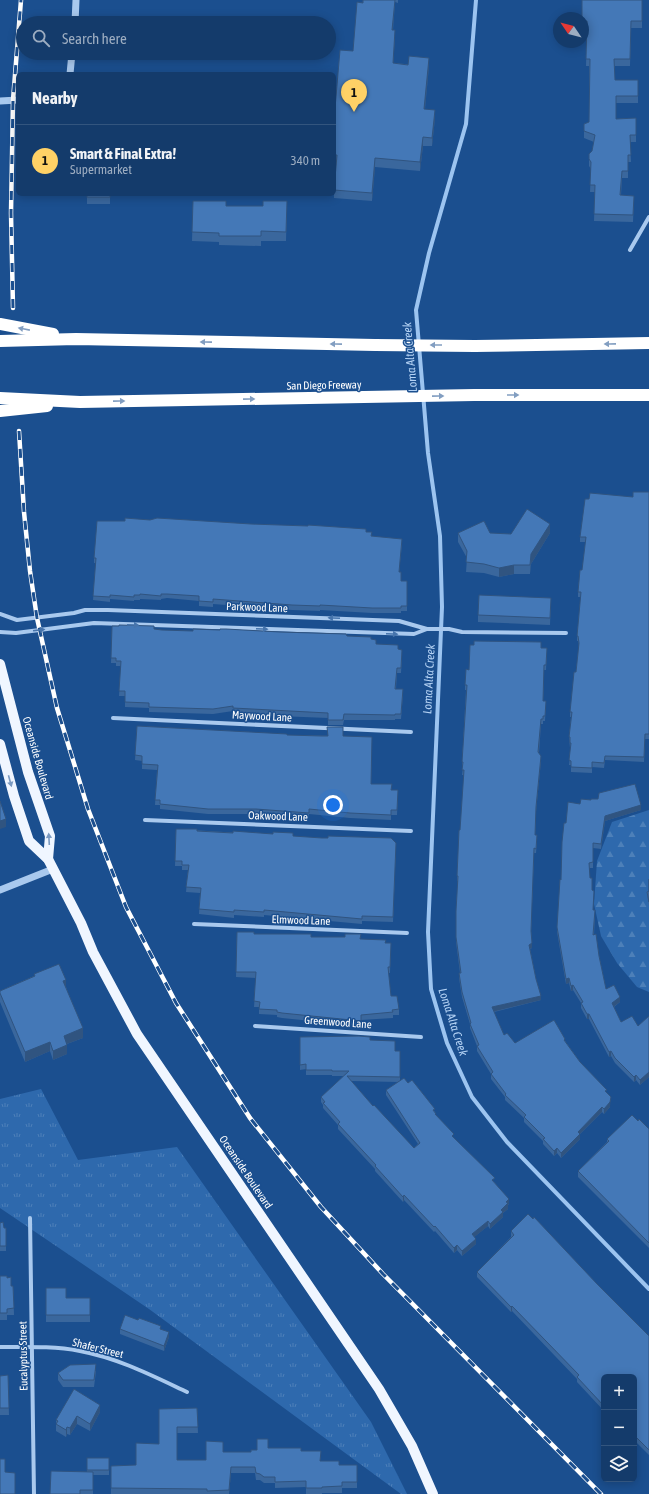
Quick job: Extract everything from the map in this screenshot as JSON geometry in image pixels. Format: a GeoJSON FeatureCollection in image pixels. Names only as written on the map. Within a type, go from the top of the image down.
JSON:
{"type":"FeatureCollection","features":[{"type":"Feature","properties":{"kind":"highway"},"geometry":{"type":"LineString","coordinates":[[0,324],[76,339]]}},
{"type":"Feature","properties":{"kind":"highway"},"geometry":{"type":"LineString","coordinates":[[0,341],[76,339],[474,346],[649,343]]}},
{"type":"Feature","properties":{"kind":"highway","name":"San Diego Freeway"},"geometry":{"type":"LineString","coordinates":[[0,398],[80,402],[371,397],[649,395]]}},
{"type":"Feature","properties":{"kind":"highway"},"geometry":{"type":"LineString","coordinates":[[0,411],[80,402]]}},
{"type":"Feature","properties":{"kind":"main road","name":"Oceanside Boulevard"},"geometry":{"type":"LineString","coordinates":[[0,664],[26,764],[50,836],[48,859]]}},
{"type":"Feature","properties":{"kind":"main road","name":"Oceanside Boulevard"},"geometry":{"type":"LineString","coordinates":[[0,744],[14,796],[29,841],[48,859],[81,923],[93,952],[137,1034],[379,1389],[412,1446],[433,1494]]}},
{"type":"Feature","properties":{"kind":"street"},"geometry":{"type":"LineString","coordinates":[[75,16],[76,0]]}},
{"type":"Feature","properties":{"kind":"street"},"geometry":{"type":"LineString","coordinates":[[70,72],[71,60]]}},
{"type":"Feature","properties":{"kind":"street"},"geometry":{"type":"LineString","coordinates":[[0,101],[16,100]]}},
{"type":"Feature","properties":{"kind":"street"},"geometry":{"type":"LineString","coordinates":[[630,250],[649,217]]}},
{"type":"Feature","properties":{"kind":"street","name":"Parkwood Lane"},"geometry":{"type":"LineString","coordinates":[[0,614],[17,620],[74,613],[85,610],[399,621],[415,624],[427,629]]}},
{"type":"Feature","properties":{"kind":"street","name":"Parkwood Lane"},"geometry":{"type":"LineString","coordinates":[[0,632],[16,633],[94,623],[414,634],[427,629],[449,629],[462,632],[566,632]]}},
{"type":"Feature","properties":{"kind":"street","name":"Maywood Lane"},"geometry":{"type":"LineString","coordinates":[[113,718],[411,732]]}},
{"type":"Feature","properties":{"kind":"street","name":"Oakwood Lane"},"geometry":{"type":"LineString","coordinates":[[145,820],[411,831]]}},
{"type":"Feature","properties":{"kind":"street"},"geometry":{"type":"LineString","coordinates":[[0,890],[53,869]]}},
{"type":"Feature","properties":{"kind":"street","name":"Elmwood Lane"},"geometry":{"type":"LineString","coordinates":[[194,924],[407,934]]}},
{"type":"Feature","properties":{"kind":"street","name":"Greenwood Lane"},"geometry":{"type":"LineString","coordinates":[[255,1026],[421,1036]]}},
{"type":"Feature","properties":{"kind":"street","name":"Eucalyptus Street"},"geometry":{"type":"LineString","coordinates":[[30,1218],[34,1494]]}},
{"type":"Feature","properties":{"kind":"street","name":"Shafer Street"},"geometry":{"type":"LineString","coordinates":[[0,1347],[32,1347],[80,1351],[125,1364],[186,1392]]}},
{"type":"Feature","properties":{"kind":"green space"},"geometry":{"type":"Polygon","coordinates":[[[649,810],[649,992],[637,987],[617,963],[601,936],[594,904],[597,861],[612,822],[649,810]]]}},
{"type":"Feature","properties":{"kind":"green space"},"geometry":{"type":"Polygon","coordinates":[[[41,1089],[78,1160],[177,1147],[371,1422],[407,1494],[401,1494],[149,1309],[0,1208],[0,1099],[41,1089]]]}},
{"type":"Feature","properties":{"kind":"building"},"geometry":{"type":"Polygon","coordinates":[[[363,0],[395,0],[392,30],[395,30],[393,63],[408,65],[409,56],[429,58],[424,109],[435,110],[432,138],[423,137],[420,162],[375,158],[372,193],[336,190],[336,97],[340,50],[353,51],[357,2],[363,3],[363,0]]]}},
{"type":"Feature","properties":{"kind":"building"},"geometry":{"type":"Polygon","coordinates":[[[582,0],[642,0],[642,21],[631,21],[630,59],[614,59],[615,80],[638,80],[638,96],[616,96],[616,119],[636,118],[636,135],[630,135],[631,155],[628,155],[628,171],[622,171],[620,195],[634,196],[633,215],[594,214],[595,185],[590,185],[591,162],[589,159],[589,154],[592,151],[595,135],[584,131],[584,124],[589,122],[590,59],[586,59],[586,48],[589,48],[589,12],[582,12],[582,0]]]}},
{"type":"Feature","properties":{"kind":"building"},"geometry":{"type":"Polygon","coordinates":[[[87,196],[110,196],[110,197],[87,196]]]}},
{"type":"Feature","properties":{"kind":"building"},"geometry":{"type":"Polygon","coordinates":[[[193,201],[226,201],[226,206],[263,206],[263,201],[287,201],[286,232],[261,231],[261,236],[219,236],[219,233],[192,232],[193,201]]]}},
{"type":"Feature","properties":{"kind":"building"},"geometry":{"type":"Polygon","coordinates":[[[633,492],[649,492],[649,734],[645,734],[644,757],[605,756],[604,763],[592,762],[592,768],[571,767],[571,761],[569,760],[571,743],[569,737],[572,712],[570,712],[574,672],[576,672],[579,643],[577,636],[581,592],[578,592],[586,537],[580,537],[585,499],[589,499],[590,493],[633,497],[633,492]]]}},
{"type":"Feature","properties":{"kind":"building"},"geometry":{"type":"Polygon","coordinates":[[[527,509],[550,524],[531,554],[530,565],[514,565],[499,568],[484,564],[466,562],[467,551],[458,533],[484,521],[490,533],[511,534],[527,509]]]}},
{"type":"Feature","properties":{"kind":"building"},"geometry":{"type":"Polygon","coordinates":[[[125,518],[150,520],[157,518],[366,529],[366,532],[372,532],[371,536],[402,539],[399,572],[401,572],[401,581],[407,581],[407,606],[401,606],[401,608],[372,608],[292,605],[213,599],[213,602],[199,601],[199,596],[167,594],[161,594],[161,596],[140,594],[134,595],[134,597],[110,595],[110,597],[93,596],[97,521],[125,521],[125,518]]]}},
{"type":"Feature","properties":{"kind":"building"},"geometry":{"type":"Polygon","coordinates":[[[479,595],[551,598],[550,618],[478,615],[479,595]]]}},
{"type":"Feature","properties":{"kind":"building"},"geometry":{"type":"Polygon","coordinates":[[[112,626],[154,626],[154,629],[162,630],[193,631],[193,629],[226,629],[346,634],[347,636],[371,637],[371,639],[376,640],[376,644],[398,645],[398,649],[402,650],[401,668],[397,668],[395,689],[403,689],[401,714],[344,714],[343,720],[328,720],[328,713],[233,708],[233,706],[213,709],[149,707],[149,703],[125,702],[125,691],[119,691],[121,661],[116,661],[116,658],[111,658],[112,626]]]}},
{"type":"Feature","properties":{"kind":"building"},"geometry":{"type":"Polygon","coordinates":[[[474,641],[541,642],[541,648],[547,648],[546,665],[544,665],[543,701],[546,701],[545,716],[541,719],[538,752],[541,756],[536,807],[536,849],[534,848],[531,931],[532,943],[529,945],[541,996],[492,1007],[504,1035],[507,1033],[515,1043],[554,1020],[565,1039],[564,1040],[580,1062],[607,1090],[605,1091],[611,1097],[610,1102],[604,1109],[602,1107],[578,1132],[580,1134],[561,1153],[557,1148],[554,1151],[543,1139],[545,1138],[524,1117],[526,1115],[505,1095],[506,1094],[491,1074],[493,1072],[477,1046],[479,1045],[470,1024],[471,1023],[462,992],[456,937],[457,876],[464,770],[462,770],[462,762],[467,685],[465,685],[466,669],[469,670],[470,645],[474,645],[474,641]]]}},
{"type":"Feature","properties":{"kind":"building"},"geometry":{"type":"Polygon","coordinates":[[[137,726],[322,736],[328,736],[327,727],[343,727],[343,736],[372,737],[371,784],[392,784],[391,790],[398,790],[397,810],[391,810],[391,815],[309,809],[309,813],[256,809],[208,809],[160,804],[160,800],[155,800],[158,765],[142,764],[142,756],[135,755],[137,726]]]}},
{"type":"Feature","properties":{"kind":"building"},"geometry":{"type":"Polygon","coordinates":[[[635,784],[641,805],[605,816],[601,844],[593,843],[593,862],[589,863],[590,878],[592,878],[592,890],[594,891],[593,910],[595,910],[593,935],[596,934],[606,989],[614,985],[620,997],[612,1003],[621,1022],[632,1016],[638,1026],[649,1016],[649,1072],[640,1080],[636,1075],[634,1077],[615,1058],[611,1051],[609,1052],[589,1014],[587,1014],[581,1003],[583,1002],[573,985],[571,986],[569,978],[566,979],[557,927],[560,879],[561,880],[562,842],[568,802],[580,804],[581,799],[598,799],[599,793],[635,784]]]}},
{"type":"Feature","properties":{"kind":"building"},"geometry":{"type":"Polygon","coordinates":[[[0,801],[6,819],[0,821],[0,801]]]}},
{"type":"Feature","properties":{"kind":"building"},"geometry":{"type":"Polygon","coordinates":[[[176,829],[197,829],[197,831],[233,833],[233,831],[273,834],[273,832],[293,833],[293,836],[322,838],[328,838],[328,836],[391,838],[396,843],[393,917],[362,916],[362,919],[264,910],[264,912],[234,910],[234,912],[199,909],[201,888],[186,887],[189,865],[182,865],[182,861],[175,861],[176,829]]]}},
{"type":"Feature","properties":{"kind":"building"},"geometry":{"type":"Polygon","coordinates":[[[649,891],[649,902],[647,892],[649,891]]]}},
{"type":"Feature","properties":{"kind":"building"},"geometry":{"type":"Polygon","coordinates":[[[237,932],[254,932],[254,934],[311,934],[311,937],[345,937],[345,934],[361,934],[360,939],[386,940],[385,943],[391,943],[390,967],[388,967],[391,996],[397,996],[399,1009],[392,1010],[393,1012],[361,1015],[361,1021],[282,1013],[277,1012],[277,1010],[259,1009],[260,1002],[254,1001],[256,972],[236,972],[237,932]]]}},
{"type":"Feature","properties":{"kind":"building"},"geometry":{"type":"Polygon","coordinates":[[[59,964],[66,980],[63,981],[83,1028],[64,1036],[67,1045],[53,1051],[50,1042],[25,1052],[0,991],[35,976],[34,974],[59,964]]]}},
{"type":"Feature","properties":{"kind":"building"},"geometry":{"type":"Polygon","coordinates":[[[300,1037],[370,1037],[370,1040],[395,1041],[395,1051],[400,1051],[400,1077],[347,1076],[373,1106],[374,1105],[414,1148],[420,1143],[386,1090],[404,1078],[408,1083],[412,1080],[435,1109],[433,1110],[435,1114],[454,1134],[452,1136],[495,1178],[492,1180],[509,1199],[506,1202],[508,1203],[501,1210],[503,1212],[490,1224],[488,1221],[472,1234],[476,1239],[462,1251],[457,1245],[454,1248],[435,1226],[434,1227],[404,1195],[403,1197],[338,1124],[340,1122],[323,1103],[325,1102],[321,1097],[349,1071],[306,1070],[306,1064],[300,1065],[300,1037]]]}},
{"type":"Feature","properties":{"kind":"building"},"geometry":{"type":"Polygon","coordinates":[[[632,1115],[638,1121],[639,1119],[649,1129],[649,1243],[578,1171],[609,1141],[607,1139],[632,1115]]]}},
{"type":"Feature","properties":{"kind":"building"},"geometry":{"type":"Polygon","coordinates":[[[528,1214],[533,1219],[534,1217],[598,1285],[649,1336],[649,1450],[637,1438],[637,1374],[601,1374],[601,1403],[577,1377],[579,1375],[477,1272],[514,1235],[511,1231],[528,1214]]]}},
{"type":"Feature","properties":{"kind":"building"},"geometry":{"type":"Polygon","coordinates":[[[3,1222],[4,1228],[6,1228],[6,1246],[0,1246],[0,1223],[3,1222]]]}},
{"type":"Feature","properties":{"kind":"building"},"geometry":{"type":"Polygon","coordinates":[[[0,1276],[7,1276],[7,1278],[11,1277],[11,1286],[13,1286],[14,1308],[7,1309],[7,1313],[0,1313],[0,1276]]]}},
{"type":"Feature","properties":{"kind":"building"},"geometry":{"type":"Polygon","coordinates":[[[46,1288],[66,1288],[66,1298],[90,1298],[90,1315],[46,1315],[46,1288]]]}},
{"type":"Feature","properties":{"kind":"building"},"geometry":{"type":"Polygon","coordinates":[[[125,1315],[138,1320],[139,1318],[161,1326],[160,1329],[169,1332],[164,1346],[120,1329],[125,1315]]]}},
{"type":"Feature","properties":{"kind":"building"},"geometry":{"type":"Polygon","coordinates":[[[96,1364],[94,1380],[63,1380],[58,1373],[70,1365],[96,1364]]]}},
{"type":"Feature","properties":{"kind":"building"},"geometry":{"type":"Polygon","coordinates":[[[8,1375],[9,1408],[0,1408],[0,1376],[8,1375]]]}},
{"type":"Feature","properties":{"kind":"building"},"geometry":{"type":"Polygon","coordinates":[[[74,1389],[100,1405],[90,1424],[77,1416],[70,1428],[67,1427],[66,1430],[56,1424],[58,1421],[56,1420],[74,1389]]]}},
{"type":"Feature","properties":{"kind":"building"},"geometry":{"type":"Polygon","coordinates":[[[197,1408],[198,1427],[177,1427],[177,1460],[206,1460],[206,1441],[223,1442],[223,1452],[251,1452],[251,1450],[257,1450],[257,1439],[268,1439],[268,1448],[301,1448],[301,1451],[321,1451],[320,1461],[339,1461],[339,1465],[357,1465],[357,1482],[342,1482],[342,1486],[306,1488],[306,1481],[275,1482],[275,1477],[264,1477],[256,1473],[255,1467],[231,1467],[229,1490],[207,1491],[207,1489],[111,1488],[111,1466],[136,1465],[136,1443],[159,1444],[159,1409],[197,1408]]]}},
{"type":"Feature","properties":{"kind":"building"},"geometry":{"type":"Polygon","coordinates":[[[87,1458],[109,1458],[109,1470],[87,1470],[87,1458]]]}},
{"type":"Feature","properties":{"kind":"building"},"geometry":{"type":"Polygon","coordinates":[[[0,1459],[5,1459],[5,1472],[15,1473],[15,1494],[0,1494],[0,1459]]]}},
{"type":"Feature","properties":{"kind":"building"},"geometry":{"type":"Polygon","coordinates":[[[51,1471],[93,1472],[93,1490],[80,1490],[80,1494],[50,1494],[51,1471]]]}},
{"type":"Feature","properties":{"kind":"waterway","name":"Loma Alta Creek"},"geometry":{"type":"LineString","coordinates":[[476,0],[466,124],[429,253],[416,310],[428,453],[440,536],[442,607],[428,932],[431,989],[447,1043],[472,1097],[507,1142],[649,1289]]}},
{"type":"Feature","properties":{"kind":"railway"},"geometry":{"type":"LineString","coordinates":[[20,16],[21,0]]}},
{"type":"Feature","properties":{"kind":"railway"},"geometry":{"type":"LineString","coordinates":[[13,308],[11,213],[13,100],[16,60]]}},
{"type":"Feature","properties":{"kind":"railway"},"geometry":{"type":"LineString","coordinates":[[19,431],[24,512],[30,571],[37,618],[57,708],[88,809],[126,907],[176,1003],[250,1118],[321,1207],[383,1274],[601,1494]]}},
{"type":"Feature","properties":{"kind":"place","name":"Smart & Final Extra!"},"geometry":{"type":"Point","coordinates":[354,112]}}]}
